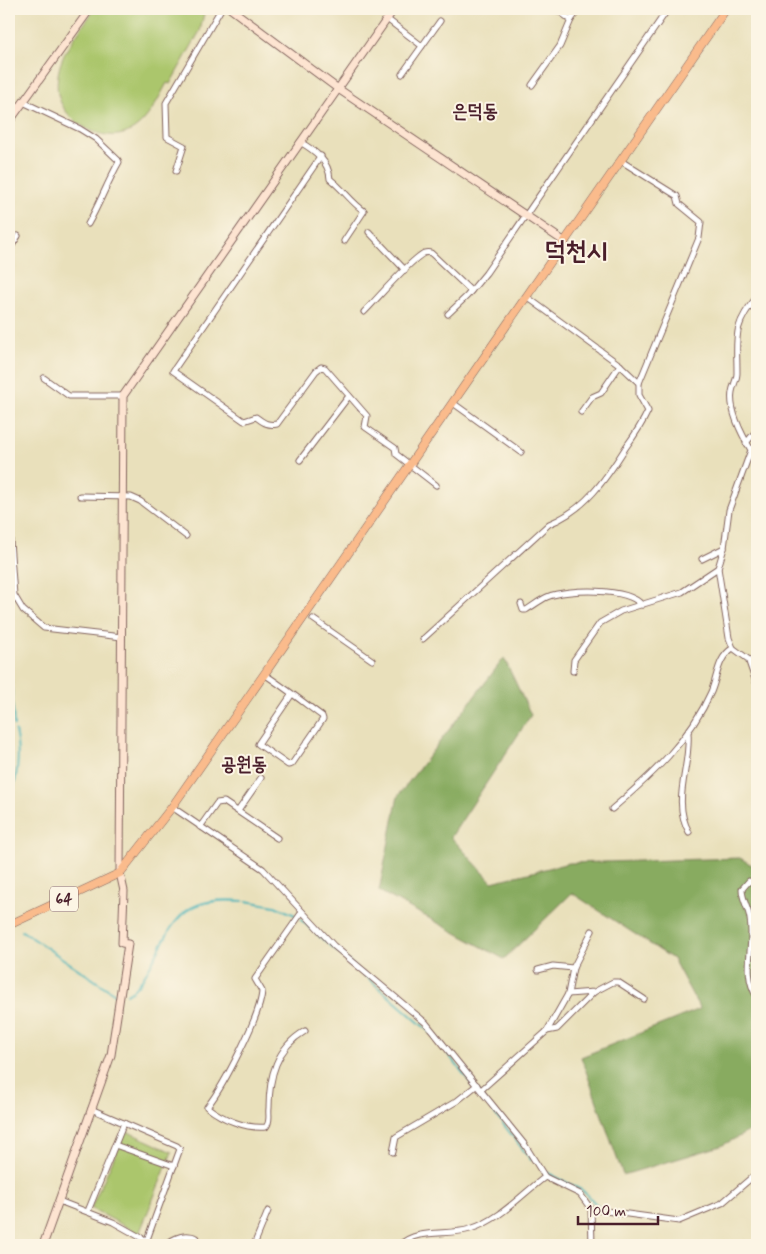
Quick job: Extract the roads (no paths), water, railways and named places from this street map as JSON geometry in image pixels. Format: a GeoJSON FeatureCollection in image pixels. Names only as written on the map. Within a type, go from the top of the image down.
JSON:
{"type":"FeatureCollection","features":[{"type":"Feature","properties":{"kind":"main road"},"geometry":{"type":"LineString","coordinates":[[9,122],[90,9]]}},
{"type":"Feature","properties":{"kind":"main road"},"geometry":{"type":"LineString","coordinates":[[232,9],[337,88],[565,242]]}},
{"type":"Feature","properties":{"kind":"main road"},"geometry":{"type":"LineString","coordinates":[[43,1245],[111,1055],[128,944],[122,944],[124,891],[120,873],[123,396],[394,9]]}},
{"type":"Feature","properties":{"kind":"main road"},"geometry":{"type":"LineString","coordinates":[[120,873],[172,807],[726,9]]}},
{"type":"Feature","properties":{"kind":"main road","name":"64"},"geometry":{"type":"LineString","coordinates":[[9,924],[120,873]]}},
{"type":"Feature","properties":{"kind":"street"},"geometry":{"type":"LineString","coordinates":[[176,171],[184,146],[167,137],[166,103],[221,9]]}},
{"type":"Feature","properties":{"kind":"street"},"geometry":{"type":"LineString","coordinates":[[556,9],[571,20]]}},
{"type":"Feature","properties":{"kind":"street"},"geometry":{"type":"LineString","coordinates":[[532,85],[560,46],[571,20],[579,9]]}},
{"type":"Feature","properties":{"kind":"street"},"geometry":{"type":"LineString","coordinates":[[448,314],[471,291],[668,9]]}},
{"type":"Feature","properties":{"kind":"street"},"geometry":{"type":"LineString","coordinates":[[386,19],[422,46]]}},
{"type":"Feature","properties":{"kind":"street"},"geometry":{"type":"LineString","coordinates":[[402,74],[440,21]]}},
{"type":"Feature","properties":{"kind":"street"},"geometry":{"type":"LineString","coordinates":[[23,102],[80,129],[96,139],[118,160],[119,162],[106,185],[106,191],[88,224]]}},
{"type":"Feature","properties":{"kind":"street"},"geometry":{"type":"LineString","coordinates":[[300,142],[321,156],[330,179],[341,187],[354,204],[364,211],[344,240]]}},
{"type":"Feature","properties":{"kind":"street"},"geometry":{"type":"LineString","coordinates":[[321,156],[172,371],[244,421],[256,417],[266,424],[277,424],[316,371],[321,367],[325,368],[367,416],[365,427],[394,448],[396,454],[436,485]]}},
{"type":"Feature","properties":{"kind":"street"},"geometry":{"type":"LineString","coordinates":[[423,639],[548,524],[573,512],[605,480],[648,411],[639,395],[639,383],[699,238],[701,222],[679,204],[677,196],[621,161]]}},
{"type":"Feature","properties":{"kind":"street"},"geometry":{"type":"LineString","coordinates":[[369,232],[405,270]]}},
{"type":"Feature","properties":{"kind":"street"},"geometry":{"type":"LineString","coordinates":[[9,250],[18,236]]}},
{"type":"Feature","properties":{"kind":"street"},"geometry":{"type":"LineString","coordinates":[[364,312],[423,253],[431,253],[471,291]]}},
{"type":"Feature","properties":{"kind":"street"},"geometry":{"type":"LineString","coordinates":[[527,297],[620,365],[639,383]]}},
{"type":"Feature","properties":{"kind":"street"},"geometry":{"type":"LineString","coordinates":[[757,297],[740,319],[736,353],[737,376],[731,393],[737,424],[751,450],[729,510],[724,548],[718,568],[729,638],[733,648],[748,659],[757,686]]}},
{"type":"Feature","properties":{"kind":"street"},"geometry":{"type":"LineString","coordinates":[[581,412],[592,397],[601,393],[620,365]]}},
{"type":"Feature","properties":{"kind":"street"},"geometry":{"type":"LineString","coordinates":[[44,378],[69,396],[123,396]]}},
{"type":"Feature","properties":{"kind":"street"},"geometry":{"type":"LineString","coordinates":[[300,460],[349,396]]}},
{"type":"Feature","properties":{"kind":"street"},"geometry":{"type":"LineString","coordinates":[[453,403],[521,452]]}},
{"type":"Feature","properties":{"kind":"street"},"geometry":{"type":"LineString","coordinates":[[746,443],[757,430]]}},
{"type":"Feature","properties":{"kind":"street"},"geometry":{"type":"LineString","coordinates":[[80,496],[122,496],[140,501],[186,536]]}},
{"type":"Feature","properties":{"kind":"street"},"geometry":{"type":"LineString","coordinates":[[9,502],[14,595],[23,610],[44,628],[122,637]]}},
{"type":"Feature","properties":{"kind":"street"},"geometry":{"type":"LineString","coordinates":[[702,558],[724,548]]}},
{"type":"Feature","properties":{"kind":"street"},"geometry":{"type":"LineString","coordinates":[[573,671],[574,660],[600,624],[621,611],[682,592],[718,568]]}},
{"type":"Feature","properties":{"kind":"street"},"geometry":{"type":"LineString","coordinates":[[521,604],[524,610],[526,610],[545,598],[590,590],[632,598],[642,605]]}},
{"type":"Feature","properties":{"kind":"street"},"geometry":{"type":"LineString","coordinates":[[313,619],[372,660]]}},
{"type":"Feature","properties":{"kind":"street"},"geometry":{"type":"LineString","coordinates":[[612,809],[650,777],[695,725],[712,690],[720,662],[727,652],[733,648]]}},
{"type":"Feature","properties":{"kind":"street"},"geometry":{"type":"LineString","coordinates":[[264,674],[292,694],[323,719],[292,764],[288,765],[260,748],[258,744],[292,694]]}},
{"type":"Feature","properties":{"kind":"street"},"geometry":{"type":"LineString","coordinates":[[688,733],[689,749],[680,802],[682,818],[689,832]]}},
{"type":"Feature","properties":{"kind":"street"},"geometry":{"type":"LineString","coordinates":[[238,811],[261,778]]}},
{"type":"Feature","properties":{"kind":"street"},"geometry":{"type":"LineString","coordinates":[[200,827],[217,803],[224,802],[277,838]]}},
{"type":"Feature","properties":{"kind":"street"},"geometry":{"type":"LineString","coordinates":[[172,807],[263,869],[334,946],[426,1023],[525,1146],[545,1177],[580,1194],[591,1209],[592,1245]]}},
{"type":"Feature","properties":{"kind":"street"},"geometry":{"type":"LineString","coordinates":[[757,884],[749,880],[742,889],[742,894],[750,920],[748,974],[750,987],[757,997]]}},
{"type":"Feature","properties":{"kind":"street"},"geometry":{"type":"LineString","coordinates":[[302,912],[255,979],[262,991],[258,1009],[221,1087],[207,1107],[223,1119],[258,1127],[266,1126],[269,1121],[269,1099],[277,1060],[287,1044],[305,1032]]}},
{"type":"Feature","properties":{"kind":"street"},"geometry":{"type":"LineString","coordinates":[[481,1090],[547,1031],[568,994],[573,968],[592,931]]}},
{"type":"Feature","properties":{"kind":"street"},"geometry":{"type":"LineString","coordinates":[[538,970],[553,966],[573,968]]}},
{"type":"Feature","properties":{"kind":"street"},"geometry":{"type":"LineString","coordinates":[[547,1031],[557,1029],[594,992],[614,982],[618,982],[644,999]]}},
{"type":"Feature","properties":{"kind":"street"},"geometry":{"type":"LineString","coordinates":[[568,994],[594,992]]}},
{"type":"Feature","properties":{"kind":"street"},"geometry":{"type":"LineString","coordinates":[[393,1152],[396,1137],[457,1101],[477,1085]]}},
{"type":"Feature","properties":{"kind":"street"},"geometry":{"type":"LineString","coordinates":[[59,1200],[88,1212],[146,1244],[180,1149],[91,1108]]}},
{"type":"Feature","properties":{"kind":"street"},"geometry":{"type":"LineString","coordinates":[[88,1212],[124,1123]]}},
{"type":"Feature","properties":{"kind":"street"},"geometry":{"type":"LineString","coordinates":[[115,1145],[174,1166]]}},
{"type":"Feature","properties":{"kind":"street"},"geometry":{"type":"LineString","coordinates":[[591,1209],[679,1221],[722,1202],[757,1173]]}},
{"type":"Feature","properties":{"kind":"street"},"geometry":{"type":"LineString","coordinates":[[400,1245],[418,1236],[469,1229],[488,1221],[501,1214],[545,1177]]}},
{"type":"Feature","properties":{"kind":"street"},"geometry":{"type":"LineString","coordinates":[[254,1245],[268,1211]]}},
{"type":"Feature","properties":{"kind":"street"},"geometry":{"type":"LineString","coordinates":[[166,1245],[173,1238],[191,1235],[197,1238],[197,1243]]}},
{"type":"Feature","properties":{"kind":"waterway"},"geometry":{"type":"LineString","coordinates":[[9,647],[14,726]]}},
{"type":"Feature","properties":{"kind":"waterway"},"geometry":{"type":"LineString","coordinates":[[9,810],[18,761],[15,731]]}},
{"type":"Feature","properties":{"kind":"waterway"},"geometry":{"type":"LineString","coordinates":[[127,994],[140,983],[166,936],[182,914],[206,902],[222,900],[243,901]]}},
{"type":"Feature","properties":{"kind":"waterway"},"geometry":{"type":"LineString","coordinates":[[246,901],[275,906],[295,915]]}},
{"type":"Feature","properties":{"kind":"waterway"},"geometry":{"type":"LineString","coordinates":[[301,920],[431,1033]]}},
{"type":"Feature","properties":{"kind":"waterway"},"geometry":{"type":"LineString","coordinates":[[22,931],[115,994]]}},
{"type":"Feature","properties":{"kind":"waterway"},"geometry":{"type":"LineString","coordinates":[[448,1054],[473,1086]]}},
{"type":"Feature","properties":{"kind":"waterway"},"geometry":{"type":"LineString","coordinates":[[476,1089],[531,1160]]}},
{"type":"Feature","properties":{"kind":"waterway"},"geometry":{"type":"LineString","coordinates":[[546,1172],[583,1191],[601,1209]]}},
{"type":"Feature","properties":{"kind":"district","name":"은덕동"},"geometry":{"type":"Point","coordinates":[475,110]}},
{"type":"Feature","properties":{"kind":"district","name":"덕천시"},"geometry":{"type":"Point","coordinates":[576,250]}},
{"type":"Feature","properties":{"kind":"district","name":"공원동"},"geometry":{"type":"Point","coordinates":[244,763]}}]}
